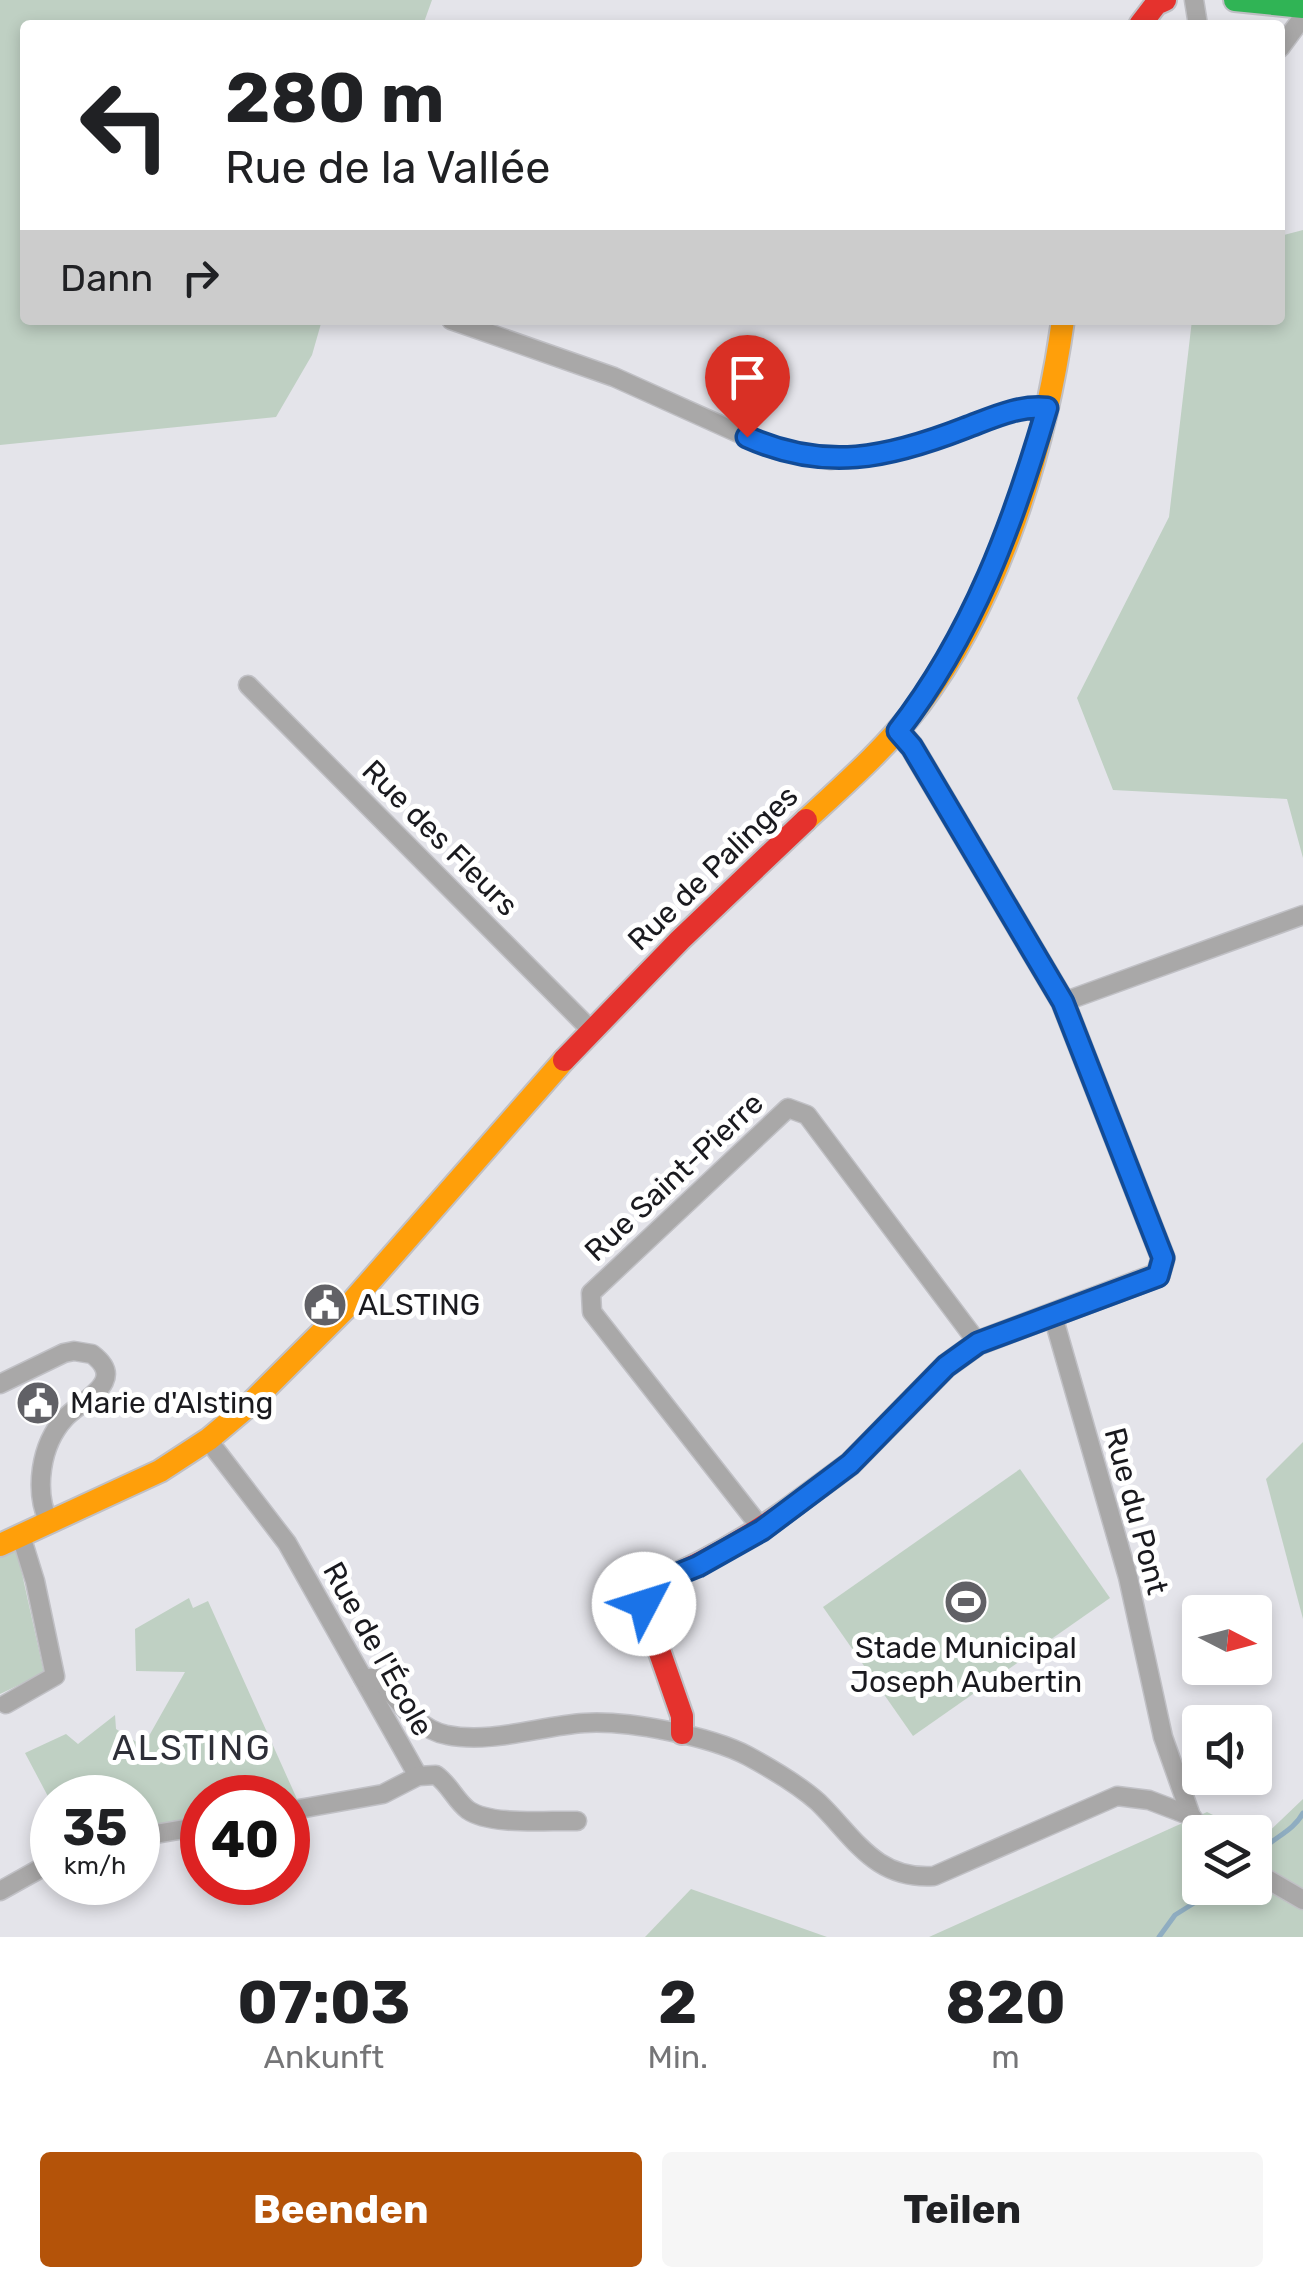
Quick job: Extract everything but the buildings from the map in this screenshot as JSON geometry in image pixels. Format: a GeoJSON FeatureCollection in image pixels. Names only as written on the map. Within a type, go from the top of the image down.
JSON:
{"type":"FeatureCollection","features":[{"type":"Feature","properties":{"kind":"main road"},"geometry":{"type":"LineString","coordinates":[[1144,20],[1156,4],[1165,0]]}},
{"type":"Feature","properties":{"kind":"main road"},"geometry":{"type":"LineString","coordinates":[[1235,0],[1302,8]]}},
{"type":"Feature","properties":{"kind":"main road","name":"Rue de Palinges"},"geometry":{"type":"LineString","coordinates":[[11,1540],[127,1488],[208,1440],[274,1385],[333,1326],[481,1151],[592,1030],[687,932],[898,731],[943,668],[994,568],[1047,408],[1062,325]]}},
{"type":"Feature","properties":{"kind":"main road"},"geometry":{"type":"LineString","coordinates":[[682,1733],[682,1716],[644,1604],[648,1586],[698,1566],[762,1530],[850,1464],[946,1366],[978,1343],[1158,1276],[1163,1258],[1063,1002],[912,747],[898,731]]}},
{"type":"Feature","properties":{"kind":"street"},"geometry":{"type":"LineString","coordinates":[[1285,42],[1300,22],[1302,8]]}},
{"type":"Feature","properties":{"kind":"street"},"geometry":{"type":"LineString","coordinates":[[465,325],[614,378],[776,450],[830,460],[892,452],[1020,408],[1047,408]]}},
{"type":"Feature","properties":{"kind":"street","name":"Rue des Fleurs"},"geometry":{"type":"LineString","coordinates":[[248,685],[592,1030]]}},
{"type":"Feature","properties":{"kind":"street"},"geometry":{"type":"LineString","coordinates":[[1063,1002],[1303,916]]}},
{"type":"Feature","properties":{"kind":"street","name":"Rue Saint-Pierre"},"geometry":{"type":"LineString","coordinates":[[762,1530],[592,1312],[591,1292],[788,1108],[807,1116],[978,1343]]}},
{"type":"Feature","properties":{"kind":"street","name":"Rue du Pont"},"geometry":{"type":"LineString","coordinates":[[1052,1316],[1128,1578],[1163,1737],[1191,1815]]}},
{"type":"Feature","properties":{"kind":"street"},"geometry":{"type":"LineString","coordinates":[[0,1384],[74,1351],[92,1354],[104,1368],[105,1378],[98,1393],[63,1420],[49,1445],[40,1488],[49,1523]]}},
{"type":"Feature","properties":{"kind":"street","name":"Rue de l'École"},"geometry":{"type":"LineString","coordinates":[[208,1440],[287,1543],[418,1776],[382,1794],[310,1807]]}},
{"type":"Feature","properties":{"kind":"street"},"geometry":{"type":"LineString","coordinates":[[6,1704],[55,1676],[35,1581],[11,1540]]}},
{"type":"Feature","properties":{"kind":"street"},"geometry":{"type":"LineString","coordinates":[[363,1678],[378,1678],[415,1719],[446,1735],[487,1736],[588,1722],[682,1733],[746,1755],[816,1800],[865,1854],[908,1878],[934,1876],[1116,1796],[1148,1800],[1188,1815]]}},
{"type":"Feature","properties":{"kind":"street"},"geometry":{"type":"LineString","coordinates":[[418,1776],[436,1775],[449,1784],[464,1807],[482,1818],[577,1821]]}},
{"type":"Feature","properties":{"kind":"street"},"geometry":{"type":"LineString","coordinates":[[0,1892],[30,1875]]}},
{"type":"Feature","properties":{"kind":"street"},"geometry":{"type":"LineString","coordinates":[[1272,1882],[1303,1900]]}},
{"type":"Feature","properties":{"kind":"green space"},"geometry":{"type":"Polygon","coordinates":[[[0,0],[432,0],[425,20],[20,20],[20,325],[321,325],[312,355],[276,417],[0,445],[0,0]]]}},
{"type":"Feature","properties":{"kind":"green space"},"geometry":{"type":"Polygon","coordinates":[[[1303,230],[1303,858],[1287,799],[1113,790],[1077,698],[1169,517],[1191,325],[1285,325],[1285,235],[1303,230]]]}},
{"type":"Feature","properties":{"kind":"green space"},"geometry":{"type":"Polygon","coordinates":[[[1303,1442],[1303,1619],[1266,1479],[1303,1442]]]}},
{"type":"Feature","properties":{"kind":"green space","name":"Stade Municipal Joseph Aubertin"},"geometry":{"type":"Polygon","coordinates":[[[1020,1469],[1110,1598],[913,1736],[823,1607],[1020,1469]]]}},
{"type":"Feature","properties":{"kind":"green space"},"geometry":{"type":"Polygon","coordinates":[[[17,1551],[44,1673],[0,1694],[0,1558],[17,1551]]]}},
{"type":"Feature","properties":{"kind":"green space"},"geometry":{"type":"Polygon","coordinates":[[[189,1598],[193,1608],[208,1601],[286,1775],[180,1775],[180,1821],[160,1826],[160,1775],[37,1775],[25,1753],[66,1734],[78,1744],[115,1715],[116,1729],[138,1743],[145,1743],[185,1672],[136,1671],[135,1629],[189,1598]]]}},
{"type":"Feature","properties":{"kind":"green space"},"geometry":{"type":"Polygon","coordinates":[[[1303,1799],[1303,1937],[929,1937],[1182,1823],[1182,1905],[1272,1905],[1272,1829],[1303,1799]]]}},
{"type":"Feature","properties":{"kind":"green space"},"geometry":{"type":"Polygon","coordinates":[[[691,1889],[827,1937],[645,1937],[691,1889]]]}},
{"type":"Feature","properties":{"kind":"waterway"},"geometry":{"type":"LineString","coordinates":[[1272,1842],[1303,1813]]}},
{"type":"Feature","properties":{"kind":"waterway"},"geometry":{"type":"LineString","coordinates":[[1159,1937],[1175,1915],[1191,1905]]}},
{"type":"Feature","properties":{"kind":"traffic: fast"},"geometry":{"type":"LineString","coordinates":[[1235,0],[1303,7]]}},
{"type":"Feature","properties":{"kind":"traffic: fast"},"geometry":{"type":"LineString","coordinates":[[898,731],[912,747],[1063,1002],[1163,1258],[1158,1275],[1137,1283]]}},
{"type":"Feature","properties":{"kind":"traffic: slow"},"geometry":{"type":"LineString","coordinates":[[806,820],[906,721],[973,618],[995,571],[1031,471],[1062,325]]}},
{"type":"Feature","properties":{"kind":"traffic: slow"},"geometry":{"type":"LineString","coordinates":[[0,1545],[160,1471],[209,1439],[247,1407],[351,1303],[564,1060]]}},
{"type":"Feature","properties":{"kind":"traffic: slow"},"geometry":{"type":"LineString","coordinates":[[797,1503],[850,1464],[946,1366],[978,1343],[1137,1283]]}},
{"type":"Feature","properties":{"kind":"traffic: jam"},"geometry":{"type":"LineString","coordinates":[[1144,20],[1156,4],[1165,0]]}},
{"type":"Feature","properties":{"kind":"traffic: jam"},"geometry":{"type":"LineString","coordinates":[[564,1060],[680,940],[806,820]]}},
{"type":"Feature","properties":{"kind":"traffic: jam"},"geometry":{"type":"LineString","coordinates":[[682,1733],[682,1716],[643,1604],[649,1587],[726,1549],[797,1503]]}},
{"type":"Feature","properties":{"kind":"place","name":"ALSTING"},"geometry":{"type":"Point","coordinates":[325,1305]}},
{"type":"Feature","properties":{"kind":"place","name":"Marie d'Alsting"},"geometry":{"type":"Point","coordinates":[38,1403]}},
{"type":"Feature","properties":{"kind":"place","name":"Stade Municipal Joseph Aubertin"},"geometry":{"type":"Point","coordinates":[966,1602]}},
{"type":"Feature","properties":{"kind":"district","name":"ALSTING"},"geometry":{"type":"Point","coordinates":[192,1748]}},
{"type":"Feature","properties":{"kind":"route"},"geometry":{"type":"LineString","coordinates":[[644,1604],[648,1586],[698,1566],[762,1530],[850,1464],[946,1366],[978,1343],[1158,1276],[1163,1258],[1063,1002],[912,747],[898,731],[943,668],[994,568],[1047,408],[1020,408],[892,452],[830,460],[776,450],[747,437]]}}]}
